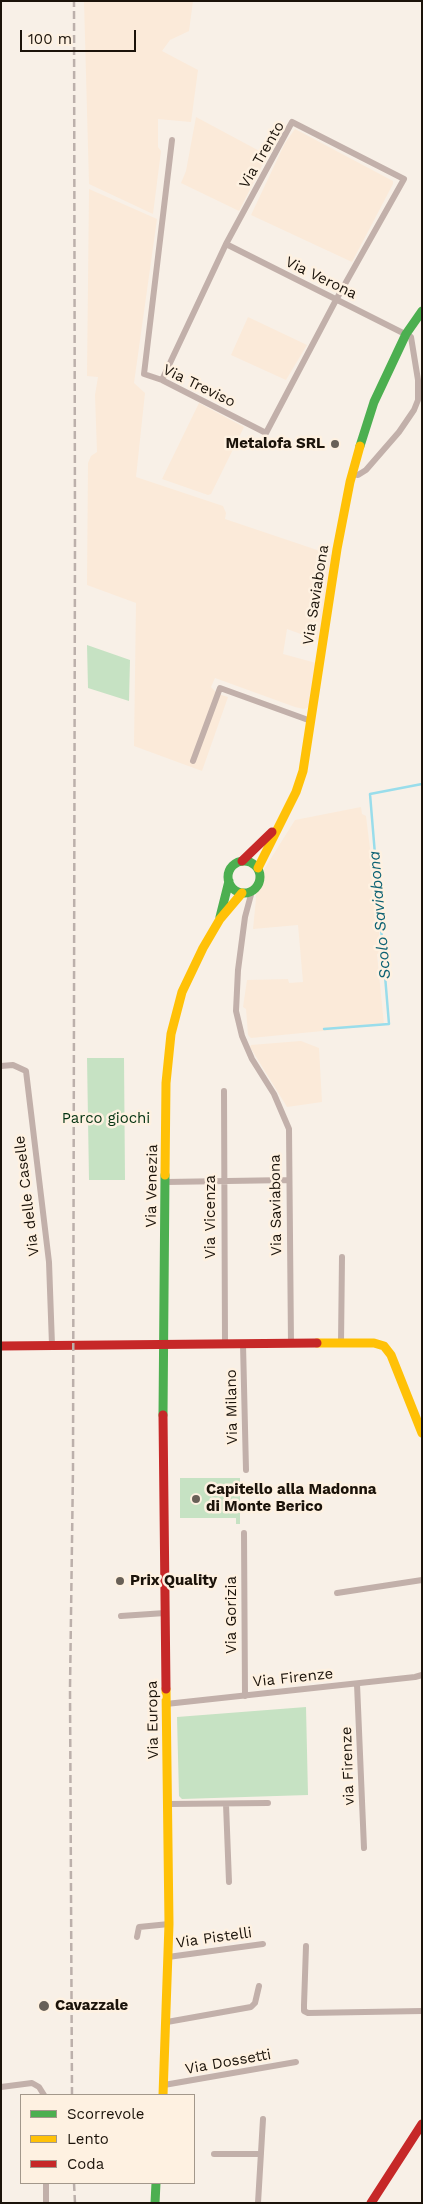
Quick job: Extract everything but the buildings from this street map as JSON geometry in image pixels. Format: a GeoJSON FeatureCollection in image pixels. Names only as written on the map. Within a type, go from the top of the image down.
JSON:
{"type":"FeatureCollection","features":[{"type":"Feature","properties":{"kind":"street","name":"Via Trento"},"geometry":{"type":"LineString","coordinates":[[162,380],[226,244],[292,122],[404,179],[336,300]]}},
{"type":"Feature","properties":{"kind":"street","name":"Via Treviso"},"geometry":{"type":"LineString","coordinates":[[172,140],[144,374],[162,380],[266,433],[336,300]]}},
{"type":"Feature","properties":{"kind":"street","name":"Via Verona"},"geometry":{"type":"LineString","coordinates":[[226,244],[406,334]]}},
{"type":"Feature","properties":{"kind":"street","name":"Via Saviabona"},"geometry":{"type":"LineString","coordinates":[[291,1344],[288,1129],[274,1094],[252,1059],[242,1036],[236,1012],[238,970],[247,892],[259,884],[258,868],[296,792],[303,771],[337,549],[352,474],[374,402],[406,334],[422,312]]}},
{"type":"Feature","properties":{"kind":"street"},"geometry":{"type":"LineString","coordinates":[[352,474],[358,475],[366,470],[399,432],[416,405],[418,380],[415,353],[411,337],[406,334]]}},
{"type":"Feature","properties":{"kind":"street"},"geometry":{"type":"LineString","coordinates":[[193,761],[220,688],[311,721]]}},
{"type":"Feature","properties":{"kind":"street"},"geometry":{"type":"LineString","coordinates":[[247,892],[234,889],[229,881],[228,876],[232,866],[242,861],[278,827]]}},
{"type":"Feature","properties":{"kind":"street"},"geometry":{"type":"LineString","coordinates":[[242,861],[249,862],[258,868]]}},
{"type":"Feature","properties":{"kind":"street","name":"Via Venezia"},"geometry":{"type":"LineString","coordinates":[[220,919],[229,881]]}},
{"type":"Feature","properties":{"kind":"street","name":"Via Venezia"},"geometry":{"type":"LineString","coordinates":[[162,1343],[166,1182],[166,1083],[170,1034],[182,992],[203,948],[220,919],[247,892]]}},
{"type":"Feature","properties":{"kind":"street","name":"Via delle Caselle"},"geometry":{"type":"LineString","coordinates":[[1,1066],[13,1065],[26,1071],[49,1262],[52,1345]]}},
{"type":"Feature","properties":{"kind":"street","name":"Via Vicenza"},"geometry":{"type":"LineString","coordinates":[[224,1091],[225,1344]]}},
{"type":"Feature","properties":{"kind":"street"},"geometry":{"type":"LineString","coordinates":[[166,1182],[290,1180]]}},
{"type":"Feature","properties":{"kind":"street"},"geometry":{"type":"LineString","coordinates":[[341,1343],[342,1257]]}},
{"type":"Feature","properties":{"kind":"street"},"geometry":{"type":"LineString","coordinates":[[1,1346],[162,1343],[374,1343],[384,1346],[391,1355],[422,1433]]}},
{"type":"Feature","properties":{"kind":"street","name":"Via Europa"},"geometry":{"type":"LineString","coordinates":[[162,1343],[169,1804],[169,1924],[163,2094]]}},
{"type":"Feature","properties":{"kind":"street","name":"Via Milano"},"geometry":{"type":"LineString","coordinates":[[243,1344],[246,1470]]}},
{"type":"Feature","properties":{"kind":"street","name":"Via Gorizia"},"geometry":{"type":"LineString","coordinates":[[244,1533],[245,1696]]}},
{"type":"Feature","properties":{"kind":"street"},"geometry":{"type":"LineString","coordinates":[[337,1593],[422,1580]]}},
{"type":"Feature","properties":{"kind":"street"},"geometry":{"type":"LineString","coordinates":[[121,1616],[165,1612]]}},
{"type":"Feature","properties":{"kind":"street","name":"Via Firenze"},"geometry":{"type":"LineString","coordinates":[[166,1704],[357,1684],[422,1675]]}},
{"type":"Feature","properties":{"kind":"street","name":"via Firenze"},"geometry":{"type":"LineString","coordinates":[[357,1684],[364,1848]]}},
{"type":"Feature","properties":{"kind":"street"},"geometry":{"type":"LineString","coordinates":[[169,1804],[268,1803]]}},
{"type":"Feature","properties":{"kind":"street"},"geometry":{"type":"LineString","coordinates":[[226,1804],[229,1882]]}},
{"type":"Feature","properties":{"kind":"street"},"geometry":{"type":"LineString","coordinates":[[137,1937],[139,1927],[169,1924]]}},
{"type":"Feature","properties":{"kind":"street","name":"Via Pistelli"},"geometry":{"type":"LineString","coordinates":[[168,1957],[263,1944]]}},
{"type":"Feature","properties":{"kind":"street"},"geometry":{"type":"LineString","coordinates":[[306,1946],[304,2010],[308,2013],[422,2011]]}},
{"type":"Feature","properties":{"kind":"street"},"geometry":{"type":"LineString","coordinates":[[167,2022],[251,2007],[255,2003],[259,1986]]}},
{"type":"Feature","properties":{"kind":"street","name":"Via Dossetti"},"geometry":{"type":"LineString","coordinates":[[164,2085],[296,2062]]}},
{"type":"Feature","properties":{"kind":"street"},"geometry":{"type":"LineString","coordinates":[[1,2087],[32,2083],[39,2087],[43,2094]]}},
{"type":"Feature","properties":{"kind":"street"},"geometry":{"type":"LineString","coordinates":[[258,2203],[263,2119]]}},
{"type":"Feature","properties":{"kind":"street"},"geometry":{"type":"LineString","coordinates":[[371,2203],[422,2124]]}},
{"type":"Feature","properties":{"kind":"street"},"geometry":{"type":"LineString","coordinates":[[214,2154],[261,2154]]}},
{"type":"Feature","properties":{"kind":"street"},"geometry":{"type":"LineString","coordinates":[[46,2184],[46,2203]]}},
{"type":"Feature","properties":{"kind":"street"},"geometry":{"type":"LineString","coordinates":[[155,2203],[156,2184]]}},
{"type":"Feature","properties":{"kind":"shaded area"},"geometry":{"type":"Polygon","coordinates":[[[84,1],[193,1],[189,31],[170,40],[162,51],[198,70],[191,122],[158,119],[158,147],[161,151],[153,214],[89,184],[84,1]]]}},
{"type":"Feature","properties":{"kind":"shaded area"},"geometry":{"type":"Polygon","coordinates":[[[196,117],[265,154],[263,164],[239,211],[181,183],[186,171],[196,117]]]}},
{"type":"Feature","properties":{"kind":"shaded area"},"geometry":{"type":"Polygon","coordinates":[[[295,129],[393,181],[352,262],[251,215],[285,143],[295,129]]]}},
{"type":"Feature","properties":{"kind":"shaded area"},"geometry":{"type":"Polygon","coordinates":[[[89,189],[157,219],[134,383],[145,393],[136,477],[223,506],[226,513],[225,519],[332,555],[320,641],[287,629],[283,654],[316,663],[309,707],[304,709],[295,707],[215,678],[211,687],[218,694],[228,697],[202,771],[134,746],[136,603],[87,585],[88,463],[91,456],[97,452],[95,395],[98,377],[87,376],[89,189]]]}},
{"type":"Feature","properties":{"kind":"shaded area"},"geometry":{"type":"Polygon","coordinates":[[[248,317],[307,345],[286,380],[231,355],[248,317]]]}},
{"type":"Feature","properties":{"kind":"shaded area"},"geometry":{"type":"Polygon","coordinates":[[[199,403],[244,427],[211,494],[208,495],[162,479],[199,403]]]}},
{"type":"Feature","properties":{"kind":"shaded area"},"geometry":{"type":"Polygon","coordinates":[[[361,807],[362,814],[366,816],[373,872],[381,953],[377,954],[384,1025],[251,1038],[248,1035],[246,1009],[243,1007],[247,980],[288,979],[289,983],[303,982],[298,925],[253,929],[256,899],[255,885],[295,820],[361,807]]]}},
{"type":"Feature","properties":{"kind":"shaded area"},"geometry":{"type":"Polygon","coordinates":[[[301,1041],[319,1048],[322,1102],[287,1107],[250,1047],[251,1045],[301,1041]]]}},
{"type":"Feature","properties":{"kind":"green space"},"geometry":{"type":"Polygon","coordinates":[[[87,645],[130,660],[129,701],[88,688],[87,645]]]}},
{"type":"Feature","properties":{"kind":"green space","name":"Parco giochi"},"geometry":{"type":"Polygon","coordinates":[[[87,1058],[124,1058],[125,1180],[89,1180],[87,1058]]]}},
{"type":"Feature","properties":{"kind":"green space"},"geometry":{"type":"Polygon","coordinates":[[[180,1478],[240,1478],[240,1524],[236,1524],[236,1518],[180,1518],[180,1478]]]}},
{"type":"Feature","properties":{"kind":"green space"},"geometry":{"type":"Polygon","coordinates":[[[306,1707],[308,1795],[182,1799],[179,1796],[177,1717],[306,1707]]]}},
{"type":"Feature","properties":{"kind":"waterway","name":"Scolo Saviabona"},"geometry":{"type":"LineString","coordinates":[[324,1029],[389,1024],[370,794],[422,784]]}},
{"type":"Feature","properties":{"kind":"railway"},"geometry":{"type":"LineString","coordinates":[[72,2094],[70,1688],[73,1469],[74,1]]}},
{"type":"Feature","properties":{"kind":"railway"},"geometry":{"type":"LineString","coordinates":[[74,2184],[75,2203]]}},
{"type":"Feature","properties":{"kind":"traffic: fast"},"geometry":{"type":"LineString","coordinates":[[360,446],[374,402],[406,334],[422,311]]}},
{"type":"Feature","properties":{"kind":"traffic: fast"},"geometry":{"type":"LineString","coordinates":[[244,861],[250,862],[255,866],[259,871],[260,877],[259,883],[255,888],[250,892],[244,893],[238,892],[233,888],[229,883],[228,877],[229,871],[233,866],[238,862],[244,861]]}},
{"type":"Feature","properties":{"kind":"traffic: fast"},"geometry":{"type":"LineString","coordinates":[[220,917],[229,881]]}},
{"type":"Feature","properties":{"kind":"traffic: fast"},"geometry":{"type":"LineString","coordinates":[[163,1415],[165,1175]]}},
{"type":"Feature","properties":{"kind":"traffic: fast"},"geometry":{"type":"LineString","coordinates":[[155,2203],[156,2184]]}},
{"type":"Feature","properties":{"kind":"traffic: slow"},"geometry":{"type":"LineString","coordinates":[[258,868],[296,792],[303,771],[337,549],[350,482],[360,446]]}},
{"type":"Feature","properties":{"kind":"traffic: slow"},"geometry":{"type":"LineString","coordinates":[[165,1175],[166,1083],[171,1034],[182,992],[203,948],[220,919],[242,893]]}},
{"type":"Feature","properties":{"kind":"traffic: slow"},"geometry":{"type":"LineString","coordinates":[[317,1343],[374,1343],[384,1346],[391,1355],[422,1433]]}},
{"type":"Feature","properties":{"kind":"traffic: slow"},"geometry":{"type":"LineString","coordinates":[[163,2094],[169,1924],[166,1689]]}},
{"type":"Feature","properties":{"kind":"traffic: jam"},"geometry":{"type":"LineString","coordinates":[[242,861],[272,832]]}},
{"type":"Feature","properties":{"kind":"traffic: jam"},"geometry":{"type":"LineString","coordinates":[[1,1346],[317,1343]]}},
{"type":"Feature","properties":{"kind":"traffic: jam"},"geometry":{"type":"LineString","coordinates":[[163,1415],[166,1689]]}},
{"type":"Feature","properties":{"kind":"traffic: jam"},"geometry":{"type":"LineString","coordinates":[[371,2203],[422,2124]]}},
{"type":"Feature","properties":{"kind":"place","name":"Metalofa SRL"},"geometry":{"type":"Point","coordinates":[335,444]}},
{"type":"Feature","properties":{"kind":"place","name":"Capitello alla Madonna di Monte Berico"},"geometry":{"type":"Point","coordinates":[196,1499]}},
{"type":"Feature","properties":{"kind":"place","name":"Prix Quality"},"geometry":{"type":"Point","coordinates":[120,1581]}},
{"type":"Feature","properties":{"kind":"place","name":"Cavazzale"},"geometry":{"type":"Point","coordinates":[44,2006]}}]}
